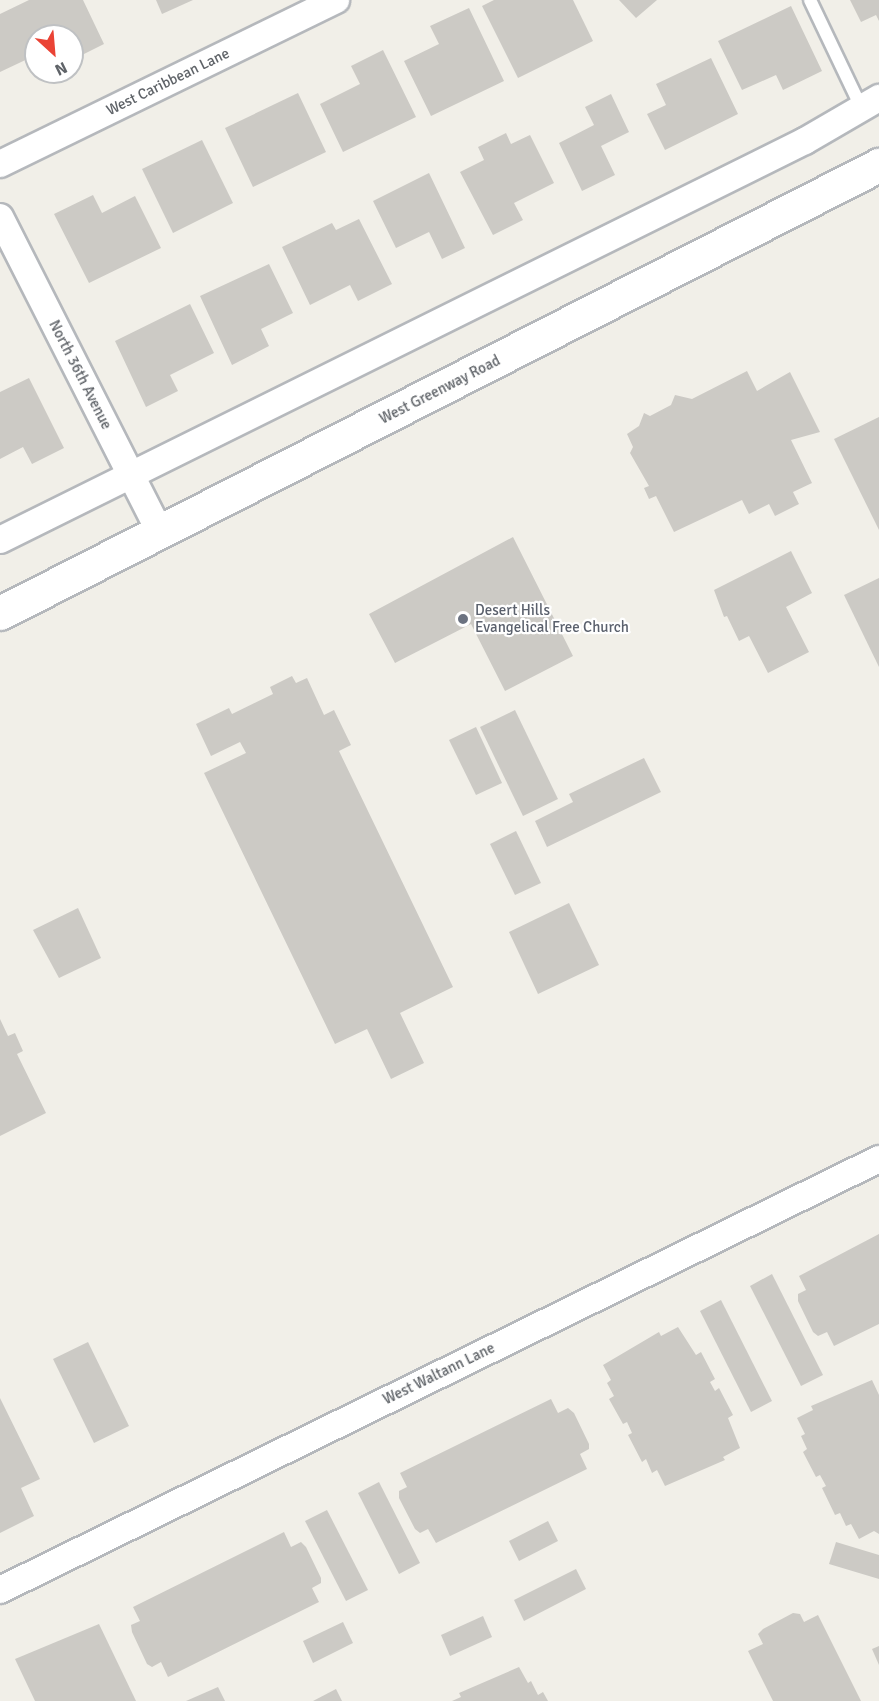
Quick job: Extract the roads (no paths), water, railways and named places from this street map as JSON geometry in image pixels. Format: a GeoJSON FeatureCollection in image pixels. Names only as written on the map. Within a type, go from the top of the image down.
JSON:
{"type":"FeatureCollection","features":[{"type":"Feature","properties":{"kind":"main road","name":"West Greenway Road"},"geometry":{"type":"LineString","coordinates":[[0,613],[879,165]]}},
{"type":"Feature","properties":{"kind":"street","name":"West Caribbean Lane"},"geometry":{"type":"LineString","coordinates":[[0,164],[336,0]]}},
{"type":"Feature","properties":{"kind":"street"},"geometry":{"type":"LineString","coordinates":[[0,540],[130,473],[180,453],[805,141],[870,102]]}},
{"type":"Feature","properties":{"kind":"street","name":"North 36th Avenue"},"geometry":{"type":"LineString","coordinates":[[0,218],[160,532]]}},
{"type":"Feature","properties":{"kind":"street","name":"West Waltann Lane"},"geometry":{"type":"LineString","coordinates":[[0,1590],[879,1159]]}},
{"type":"Feature","properties":{"kind":"lane"},"geometry":{"type":"LineString","coordinates":[[810,0],[870,102]]}},
{"type":"Feature","properties":{"kind":"place","name":"Desert Hills Evangelical Free Church"},"geometry":{"type":"Point","coordinates":[463,619]}}]}
